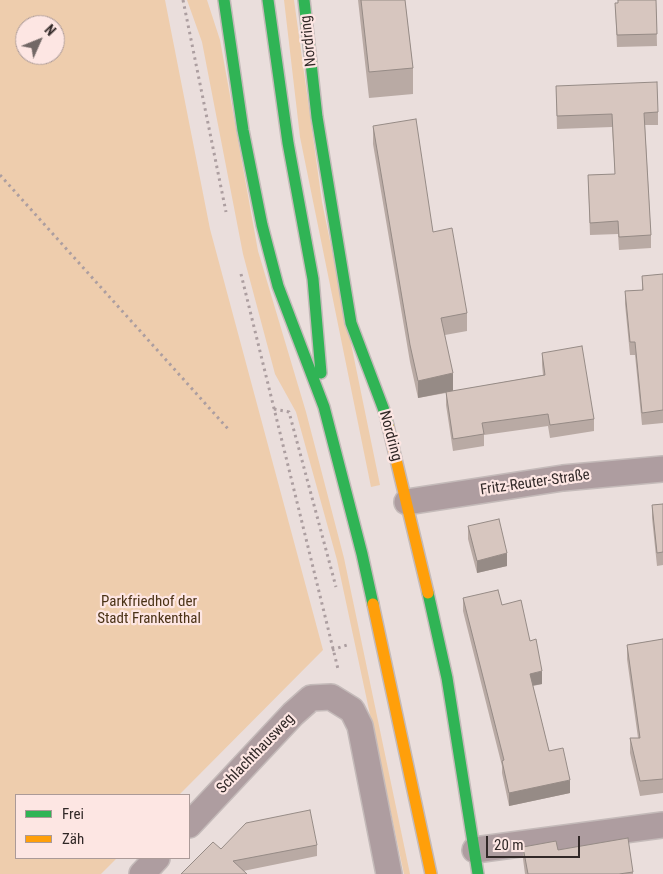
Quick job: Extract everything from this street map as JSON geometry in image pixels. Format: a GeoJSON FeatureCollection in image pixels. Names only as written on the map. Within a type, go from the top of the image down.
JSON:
{"type":"FeatureCollection","features":[{"type":"Feature","properties":{"kind":"main road"},"geometry":{"type":"LineString","coordinates":[[224,0],[244,130],[262,225],[278,286],[324,407],[362,554],[431,874]]}},
{"type":"Feature","properties":{"kind":"main road"},"geometry":{"type":"LineString","coordinates":[[268,0],[288,143],[313,279],[324,407]]}},
{"type":"Feature","properties":{"kind":"main road","name":"Nordring"},"geometry":{"type":"LineString","coordinates":[[304,0],[317,117],[351,323],[385,413],[407,502],[447,678],[478,874]]}},
{"type":"Feature","properties":{"kind":"street","name":"Fritz-Reuter-Straße"},"geometry":{"type":"LineString","coordinates":[[407,502],[563,478],[663,469]]}},
{"type":"Feature","properties":{"kind":"street","name":"Schlachthausweg"},"geometry":{"type":"LineString","coordinates":[[190,823],[293,714],[311,698],[340,703]]}},
{"type":"Feature","properties":{"kind":"street"},"geometry":{"type":"LineString","coordinates":[[340,703],[352,710],[360,726],[389,874]]}},
{"type":"Feature","properties":{"kind":"street"},"geometry":{"type":"LineString","coordinates":[[475,850],[663,825]]}},
{"type":"Feature","properties":{"kind":"street"},"geometry":{"type":"LineString","coordinates":[[142,874],[156,859]]}},
{"type":"Feature","properties":{"kind":"path"},"geometry":{"type":"LineString","coordinates":[[183,0],[227,217]]}},
{"type":"Feature","properties":{"kind":"path"},"geometry":{"type":"LineString","coordinates":[[0,175],[229,430]]}},
{"type":"Feature","properties":{"kind":"path"},"geometry":{"type":"LineString","coordinates":[[239,265],[332,650],[340,703]]}},
{"type":"Feature","properties":{"kind":"path"},"geometry":{"type":"LineString","coordinates":[[274,409],[288,412],[338,595]]}},
{"type":"Feature","properties":{"kind":"path"},"geometry":{"type":"LineString","coordinates":[[332,650],[350,645]]}},
{"type":"Feature","properties":{"kind":"green space","name":"Parkfriedhof der Stadt Frankenthal"},"geometry":{"type":"Polygon","coordinates":[[[0,0],[165,0],[210,229],[323,650],[180,794],[15,794],[15,859],[116,859],[101,874],[0,874],[0,0]]]}},
{"type":"Feature","properties":{"kind":"green space"},"geometry":{"type":"Polygon","coordinates":[[[187,0],[207,0],[220,40],[258,251],[306,412],[344,558],[410,874],[404,874],[337,560],[296,412],[275,374],[243,254],[202,42],[187,0]]]}},
{"type":"Feature","properties":{"kind":"green space"},"geometry":{"type":"Polygon","coordinates":[[[284,0],[294,0],[322,202],[380,485],[371,487],[300,137],[284,0]]]}},
{"type":"Feature","properties":{"kind":"building"},"geometry":{"type":"Polygon","coordinates":[[[361,0],[405,0],[413,68],[369,72],[361,0]]]}},
{"type":"Feature","properties":{"kind":"building"},"geometry":{"type":"Polygon","coordinates":[[[618,0],[656,0],[657,34],[617,35],[615,3],[618,3],[618,0]]]}},
{"type":"Feature","properties":{"kind":"building"},"geometry":{"type":"Polygon","coordinates":[[[657,82],[658,112],[644,113],[651,235],[619,237],[618,221],[590,223],[588,175],[615,174],[612,114],[557,116],[556,86],[657,82]]]}},
{"type":"Feature","properties":{"kind":"building"},"geometry":{"type":"Polygon","coordinates":[[[416,119],[433,232],[452,228],[467,313],[441,318],[453,373],[418,381],[410,345],[373,126],[416,119]]]}},
{"type":"Feature","properties":{"kind":"building"},"geometry":{"type":"Polygon","coordinates":[[[663,274],[663,410],[642,413],[635,342],[630,342],[625,291],[643,290],[642,276],[663,274]]]}},
{"type":"Feature","properties":{"kind":"building"},"geometry":{"type":"Polygon","coordinates":[[[582,346],[594,419],[550,425],[548,414],[482,423],[484,434],[453,439],[446,392],[545,375],[542,353],[582,346]]]}},
{"type":"Feature","properties":{"kind":"building"},"geometry":{"type":"Polygon","coordinates":[[[663,504],[663,552],[657,553],[652,505],[663,504]]]}},
{"type":"Feature","properties":{"kind":"building"},"geometry":{"type":"Polygon","coordinates":[[[499,519],[507,553],[477,561],[468,526],[499,519]]]}},
{"type":"Feature","properties":{"kind":"building"},"geometry":{"type":"Polygon","coordinates":[[[498,590],[502,605],[521,600],[530,641],[536,639],[542,671],[530,674],[549,751],[563,748],[570,780],[509,793],[502,761],[504,760],[463,598],[498,590]]]}},
{"type":"Feature","properties":{"kind":"building"},"geometry":{"type":"Polygon","coordinates":[[[663,639],[663,779],[640,781],[630,738],[640,738],[627,645],[663,639]]]}},
{"type":"Feature","properties":{"kind":"building"},"geometry":{"type":"Polygon","coordinates":[[[310,810],[317,845],[233,861],[247,874],[181,874],[213,842],[221,849],[246,823],[310,810]]]}},
{"type":"Feature","properties":{"kind":"building"},"geometry":{"type":"Polygon","coordinates":[[[628,838],[633,872],[619,874],[528,874],[523,847],[556,841],[558,850],[628,838]]]}},
{"type":"Feature","properties":{"kind":"traffic: fast"},"geometry":{"type":"LineString","coordinates":[[224,0],[243,130],[262,225],[278,286],[324,407],[373,604]]}},
{"type":"Feature","properties":{"kind":"traffic: fast"},"geometry":{"type":"LineString","coordinates":[[268,0],[288,143],[313,279],[321,373]]}},
{"type":"Feature","properties":{"kind":"traffic: fast"},"geometry":{"type":"LineString","coordinates":[[304,0],[317,117],[351,323],[385,413],[388,426]]}},
{"type":"Feature","properties":{"kind":"traffic: fast"},"geometry":{"type":"LineString","coordinates":[[428,593],[447,678],[478,874]]}},
{"type":"Feature","properties":{"kind":"traffic: slow"},"geometry":{"type":"LineString","coordinates":[[388,426],[428,593]]}},
{"type":"Feature","properties":{"kind":"traffic: slow"},"geometry":{"type":"LineString","coordinates":[[373,604],[431,874]]}}]}
